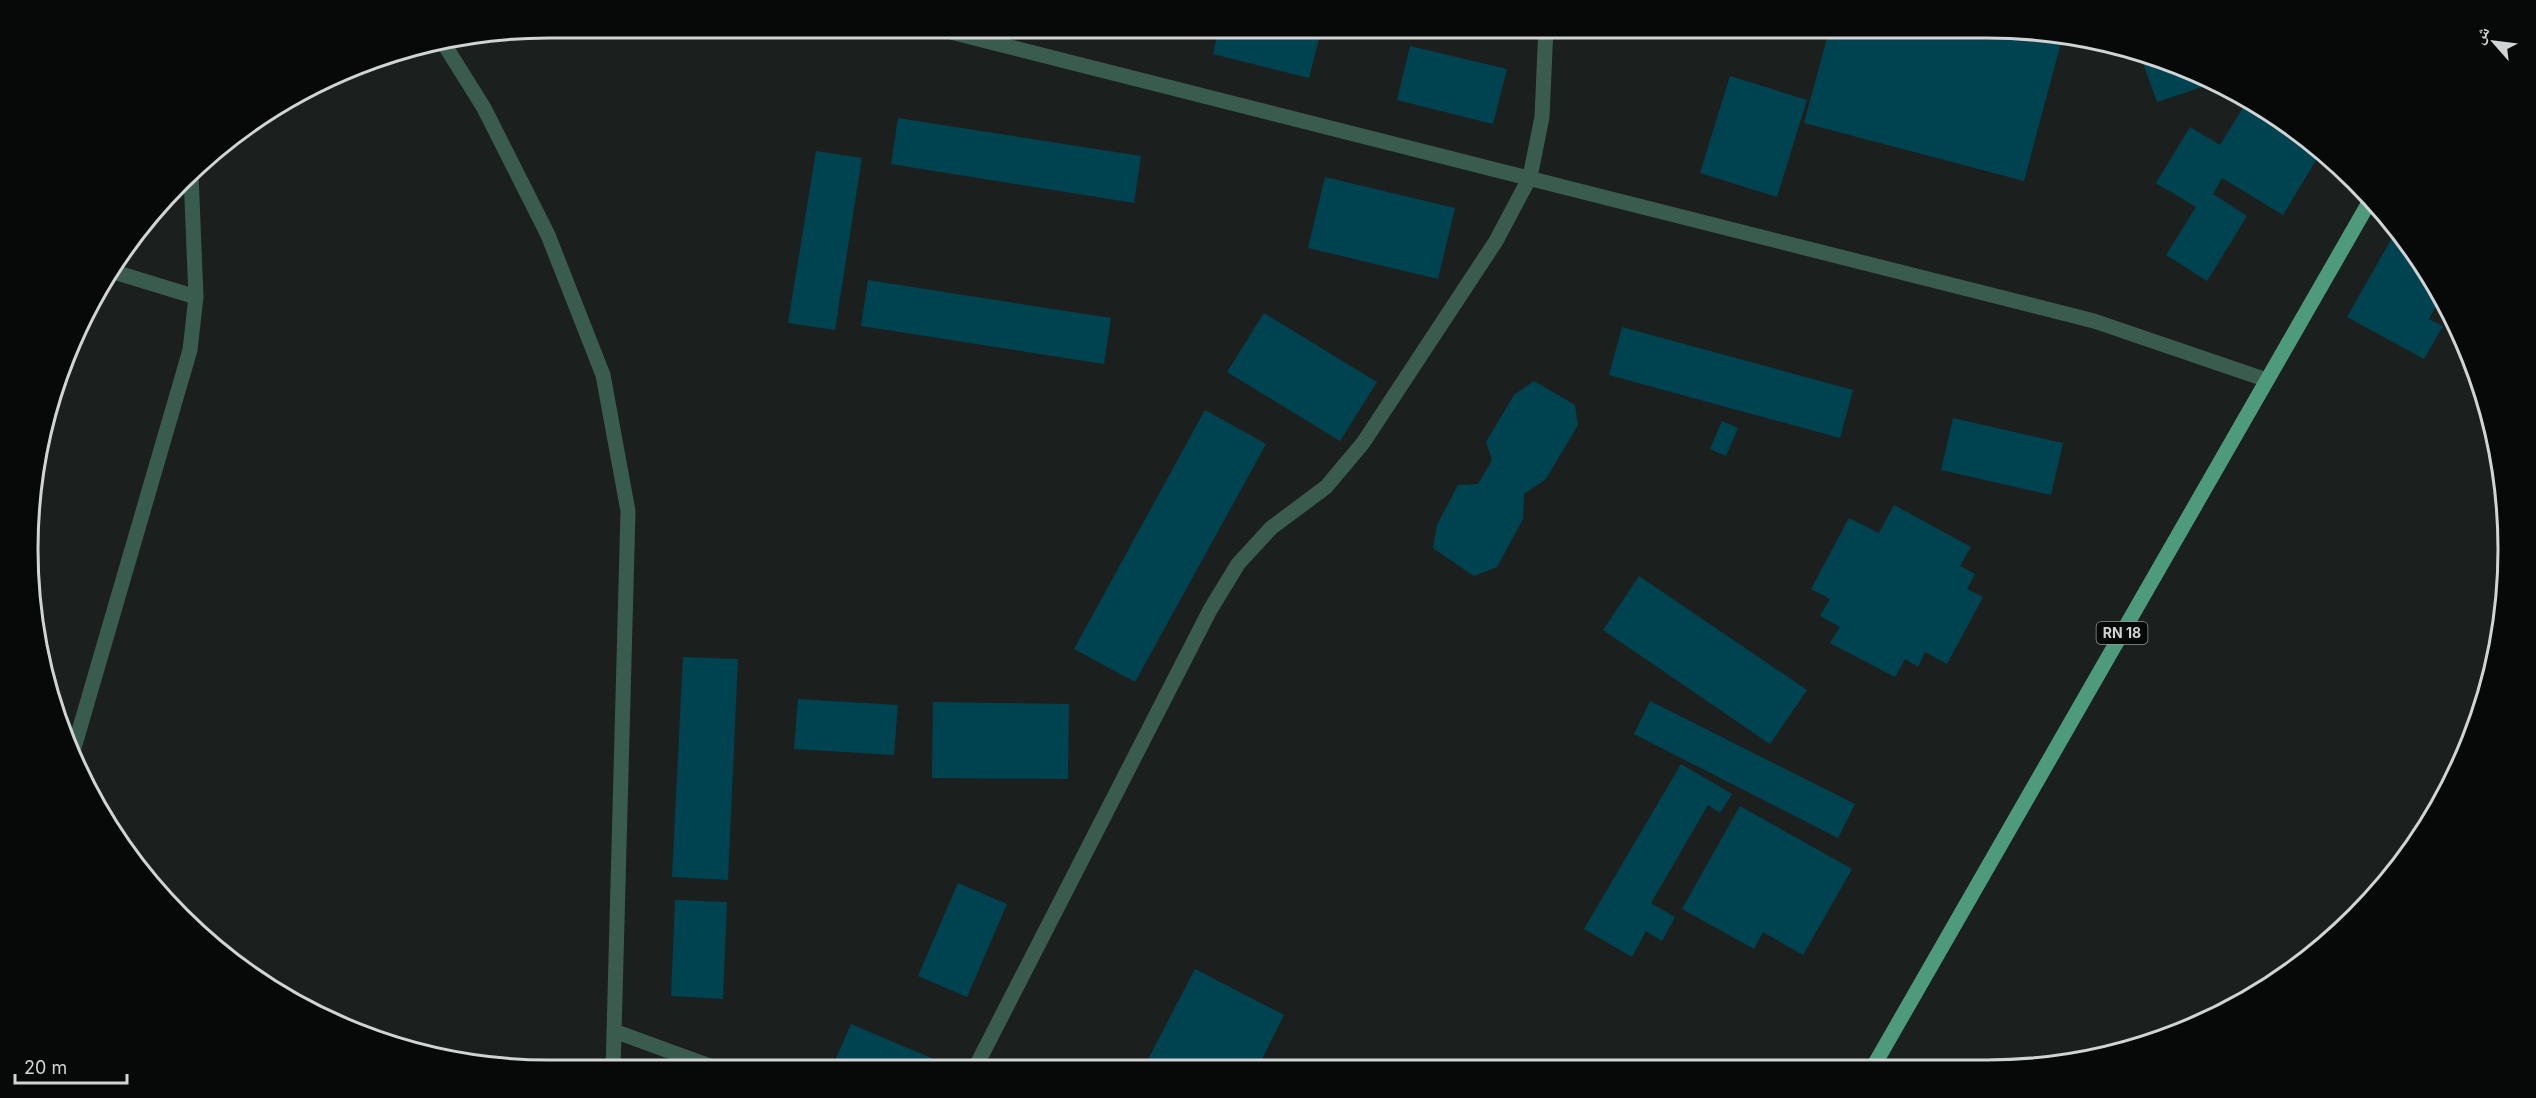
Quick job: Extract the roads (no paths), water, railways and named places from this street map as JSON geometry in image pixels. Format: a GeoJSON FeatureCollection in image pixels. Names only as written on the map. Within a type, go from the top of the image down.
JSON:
{"type":"FeatureCollection","features":[{"type":"Feature","properties":{"kind":"main road","name":"RN 18"},"geometry":{"type":"LineString","coordinates":[[1877,1060],[2367,206]]}},
{"type":"Feature","properties":{"kind":"street"},"geometry":{"type":"LineString","coordinates":[[975,38],[2094,321],[2267,380]]}},
{"type":"Feature","properties":{"kind":"street"},"geometry":{"type":"LineString","coordinates":[[979,1060],[1210,610],[1238,564],[1271,528],[1326,487],[1363,443],[1496,241],[1530,177],[1542,117],[1546,38]]}},
{"type":"Feature","properties":{"kind":"street"},"geometry":{"type":"LineString","coordinates":[[446,48],[484,108],[548,235],[603,375],[628,512],[613,1060]]}},
{"type":"Feature","properties":{"kind":"street"},"geometry":{"type":"LineString","coordinates":[[75,743],[190,350],[196,297],[191,183]]}},
{"type":"Feature","properties":{"kind":"street"},"geometry":{"type":"LineString","coordinates":[[119,273],[196,297]]}},
{"type":"Feature","properties":{"kind":"street"},"geometry":{"type":"LineString","coordinates":[[614,1031],[692,1060]]}}]}
